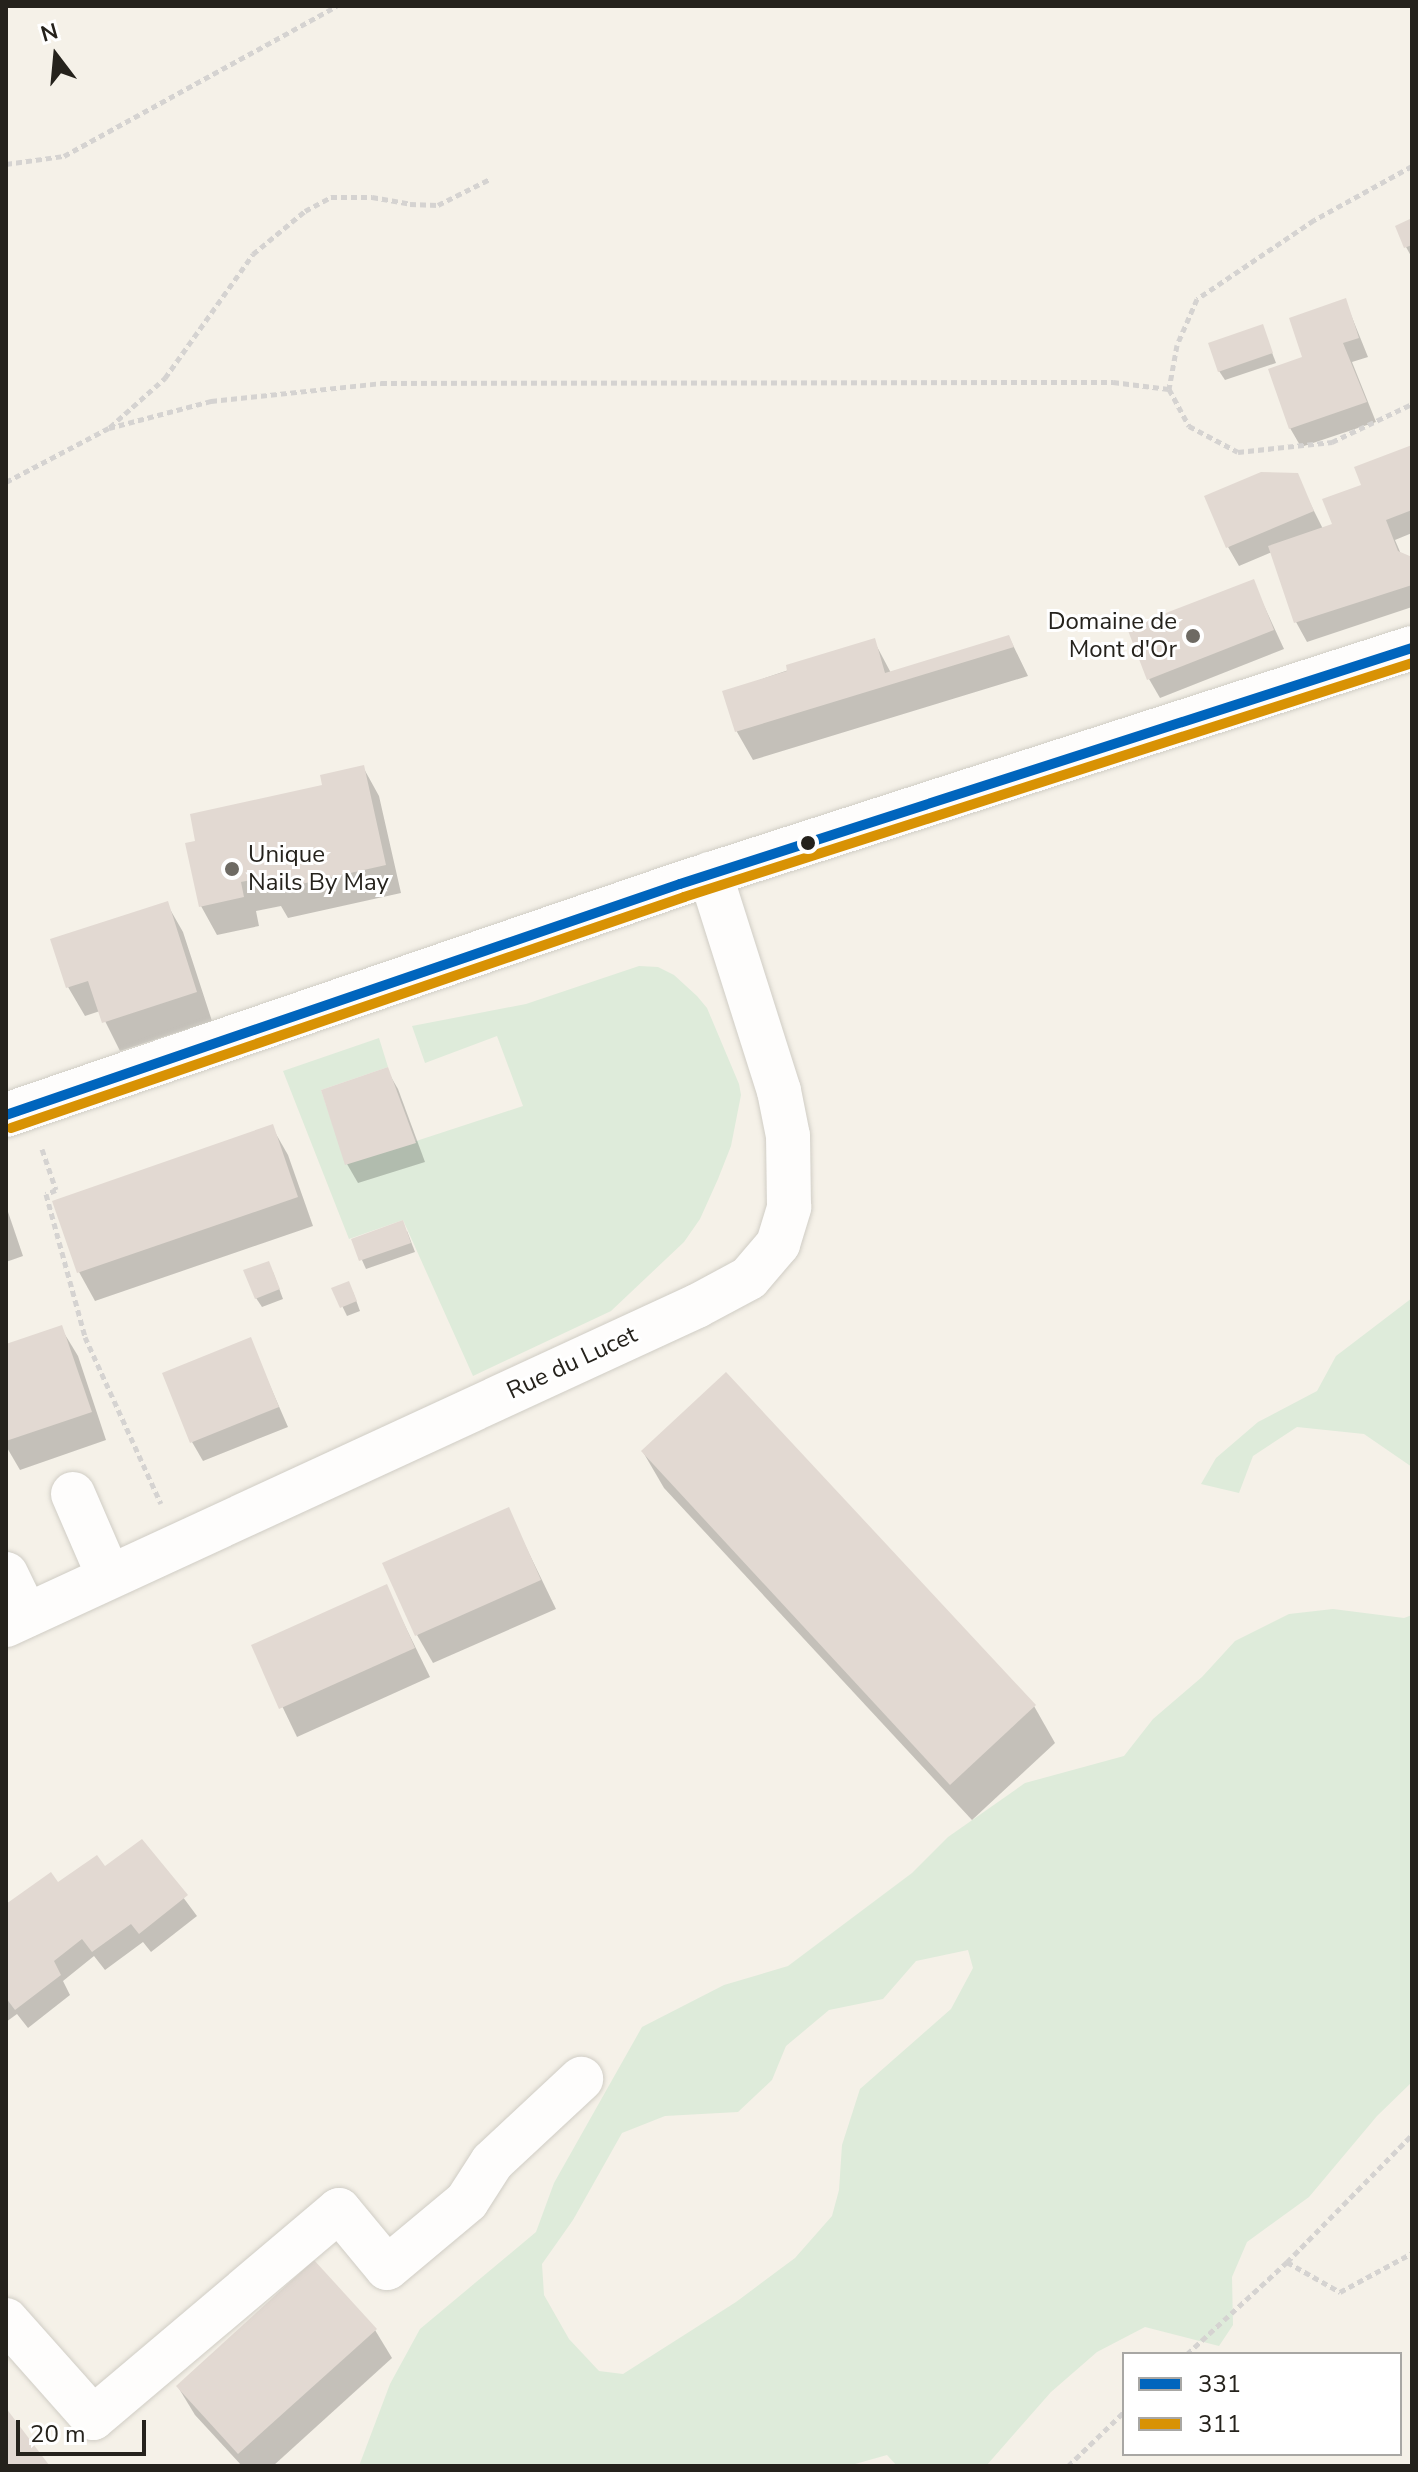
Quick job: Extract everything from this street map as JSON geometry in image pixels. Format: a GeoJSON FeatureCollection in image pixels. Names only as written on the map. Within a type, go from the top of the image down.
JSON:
{"type":"FeatureCollection","features":[{"type":"Feature","properties":{"kind":"main road"},"geometry":{"type":"LineString","coordinates":[[22,1127],[710,874],[1412,648]]}},
{"type":"Feature","properties":{"kind":"main road","name":"Rue du Lucet"},"geometry":{"type":"LineString","coordinates":[[16,1620],[697,1306],[749,1278],[778,1244],[789,1207],[788,1136],[779,1091],[710,874]]}},
{"type":"Feature","properties":{"kind":"main road"},"geometry":{"type":"LineString","coordinates":[[73,1494],[109,1577]]}},
{"type":"Feature","properties":{"kind":"main road"},"geometry":{"type":"LineString","coordinates":[[6,1574],[16,1620]]}},
{"type":"Feature","properties":{"kind":"main road"},"geometry":{"type":"LineString","coordinates":[[6,2320],[93,2418],[339,2210],[387,2268],[467,2201],[492,2162],[581,2079]]}},
{"type":"Feature","properties":{"kind":"path"},"geometry":{"type":"LineString","coordinates":[[6,164],[64,156],[337,6]]}},
{"type":"Feature","properties":{"kind":"path"},"geometry":{"type":"LineString","coordinates":[[1412,166],[1314,220],[1197,299],[1177,345],[1169,389],[1189,426],[1238,452],[1332,442],[1412,404]]}},
{"type":"Feature","properties":{"kind":"path"},"geometry":{"type":"LineString","coordinates":[[109,428],[165,378],[253,254],[305,211],[331,197],[372,197],[438,205],[490,179]]}},
{"type":"Feature","properties":{"kind":"path"},"geometry":{"type":"LineString","coordinates":[[6,482],[109,428],[211,401],[381,383],[1113,382],[1169,389]]}},
{"type":"Feature","properties":{"kind":"path"},"geometry":{"type":"LineString","coordinates":[[22,1127],[56,1190],[46,1194],[85,1337],[180,1545]]}},
{"type":"Feature","properties":{"kind":"path"},"geometry":{"type":"LineString","coordinates":[[1189,2352],[1287,2262],[1412,2135]]}},
{"type":"Feature","properties":{"kind":"path"},"geometry":{"type":"LineString","coordinates":[[1287,2262],[1340,2292],[1412,2253]]}},
{"type":"Feature","properties":{"kind":"path"},"geometry":{"type":"LineString","coordinates":[[1068,2466],[1122,2414]]}},
{"type":"Feature","properties":{"kind":"green space"},"geometry":{"type":"Polygon","coordinates":[[[639,966],[658,967],[674,975],[697,996],[707,1008],[739,1084],[741,1095],[731,1146],[718,1179],[700,1219],[684,1242],[611,1311],[473,1376],[403,1220],[349,1239],[283,1071],[379,1038],[388,1067],[321,1090],[346,1164],[523,1106],[497,1036],[425,1063],[412,1026],[526,1004],[639,966]]]}},
{"type":"Feature","properties":{"kind":"green space"},"geometry":{"type":"Polygon","coordinates":[[[1412,1298],[1412,1467],[1364,1434],[1297,1427],[1253,1456],[1239,1493],[1201,1484],[1216,1458],[1258,1422],[1317,1391],[1336,1356],[1412,1298]]]}},
{"type":"Feature","properties":{"kind":"green space"},"geometry":{"type":"Polygon","coordinates":[[[1333,1609],[1404,1618],[1412,1615],[1412,2082],[1377,2116],[1309,2197],[1247,2242],[1232,2277],[1233,2325],[1219,2346],[1145,2327],[1097,2352],[1051,2392],[986,2466],[897,2466],[887,2455],[848,2466],[359,2466],[390,2384],[420,2329],[536,2232],[554,2183],[642,2027],[724,1985],[788,1966],[912,1873],[948,1837],[1025,1783],[1124,1756],[1153,1719],[1202,1677],[1235,1641],[1289,1614],[1333,1609]],[[968,1950],[916,1961],[883,1999],[829,2010],[786,2046],[772,2080],[738,2112],[665,2116],[622,2133],[573,2220],[542,2264],[544,2295],[569,2339],[599,2371],[623,2374],[736,2302],[795,2258],[832,2216],[839,2190],[842,2145],[860,2089],[951,2009],[973,1968],[968,1950]]]}},
{"type":"Feature","properties":{"kind":"building"},"geometry":{"type":"Polygon","coordinates":[[[1412,218],[1412,245],[1404,248],[1395,226],[1412,218]]]}},
{"type":"Feature","properties":{"kind":"building"},"geometry":{"type":"Polygon","coordinates":[[[1346,298],[1359,338],[1343,343],[1367,402],[1289,429],[1268,369],[1302,357],[1289,318],[1346,298]]]}},
{"type":"Feature","properties":{"kind":"building"},"geometry":{"type":"Polygon","coordinates":[[[1263,324],[1273,353],[1218,372],[1208,343],[1263,324]]]}},
{"type":"Feature","properties":{"kind":"building"},"geometry":{"type":"Polygon","coordinates":[[[1412,445],[1412,510],[1386,520],[1398,551],[1412,557],[1412,585],[1294,623],[1268,546],[1332,524],[1322,499],[1361,485],[1354,467],[1412,445]]]}},
{"type":"Feature","properties":{"kind":"building"},"geometry":{"type":"Polygon","coordinates":[[[1261,472],[1298,473],[1314,511],[1226,548],[1204,496],[1261,472]]]}},
{"type":"Feature","properties":{"kind":"building"},"geometry":{"type":"Polygon","coordinates":[[[1254,579],[1274,630],[1147,680],[1127,628],[1254,579]]]}},
{"type":"Feature","properties":{"kind":"building"},"geometry":{"type":"Polygon","coordinates":[[[1009,635],[1014,647],[735,732],[722,691],[787,671],[786,665],[875,638],[885,673],[1009,635]]]}},
{"type":"Feature","properties":{"kind":"building"},"geometry":{"type":"Polygon","coordinates":[[[364,765],[386,865],[270,891],[267,877],[241,882],[244,897],[199,907],[185,843],[195,841],[190,814],[322,785],[320,775],[364,765]]]}},
{"type":"Feature","properties":{"kind":"building"},"geometry":{"type":"Polygon","coordinates":[[[168,901],[197,992],[102,1023],[88,981],[66,988],[50,939],[168,901]]]}},
{"type":"Feature","properties":{"kind":"building"},"geometry":{"type":"Polygon","coordinates":[[[388,1067],[416,1143],[345,1165],[321,1090],[388,1067]]]}},
{"type":"Feature","properties":{"kind":"building"},"geometry":{"type":"Polygon","coordinates":[[[273,1124],[298,1197],[77,1273],[52,1201],[273,1124]]]}},
{"type":"Feature","properties":{"kind":"building"},"geometry":{"type":"Polygon","coordinates":[[[403,1220],[411,1243],[359,1261],[351,1239],[403,1220]]]}},
{"type":"Feature","properties":{"kind":"building"},"geometry":{"type":"Polygon","coordinates":[[[269,1261],[280,1289],[255,1299],[243,1270],[269,1261]]]}},
{"type":"Feature","properties":{"kind":"building"},"geometry":{"type":"Polygon","coordinates":[[[349,1281],[357,1301],[340,1308],[331,1288],[349,1281]]]}},
{"type":"Feature","properties":{"kind":"building"},"geometry":{"type":"Polygon","coordinates":[[[62,1325],[92,1412],[6,1441],[6,1344],[62,1325]]]}},
{"type":"Feature","properties":{"kind":"building"},"geometry":{"type":"Polygon","coordinates":[[[251,1337],[279,1407],[190,1443],[162,1373],[251,1337]]]}},
{"type":"Feature","properties":{"kind":"building"},"geometry":{"type":"Polygon","coordinates":[[[726,1372],[1036,1705],[950,1785],[641,1451],[726,1372]]]}},
{"type":"Feature","properties":{"kind":"building"},"geometry":{"type":"Polygon","coordinates":[[[509,1507],[541,1580],[415,1636],[382,1563],[509,1507]]]}},
{"type":"Feature","properties":{"kind":"building"},"geometry":{"type":"Polygon","coordinates":[[[387,1584],[415,1648],[279,1709],[251,1645],[387,1584]]]}},
{"type":"Feature","properties":{"kind":"building"},"geometry":{"type":"Polygon","coordinates":[[[142,1839],[188,1895],[139,1934],[131,1924],[92,1952],[82,1939],[54,1961],[61,1975],[15,2010],[6,1998],[6,1904],[51,1872],[58,1882],[97,1855],[105,1866],[142,1839]]]}},
{"type":"Feature","properties":{"kind":"building"},"geometry":{"type":"Polygon","coordinates":[[[314,2260],[377,2329],[238,2454],[176,2386],[314,2260]]]}},
{"type":"Feature","properties":{"kind":"building"},"geometry":{"type":"Polygon","coordinates":[[[6,2408],[49,2465],[48,2466],[6,2466],[6,2408]]]}},
{"type":"Feature","properties":{"kind":"transit line","name":"331"},"geometry":{"type":"LineString","coordinates":[[6,1115],[680,884],[1412,648]]}},
{"type":"Feature","properties":{"kind":"transit line","name":"311"},"geometry":{"type":"LineString","coordinates":[[11,1128],[684,897],[1412,663]]}},
{"type":"Feature","properties":{"kind":"place","name":"Domaine de Mont d'Or"},"geometry":{"type":"Point","coordinates":[1193,636]}},
{"type":"Feature","properties":{"kind":"place","name":"Unique Nails By May"},"geometry":{"type":"Point","coordinates":[232,869]}}]}
